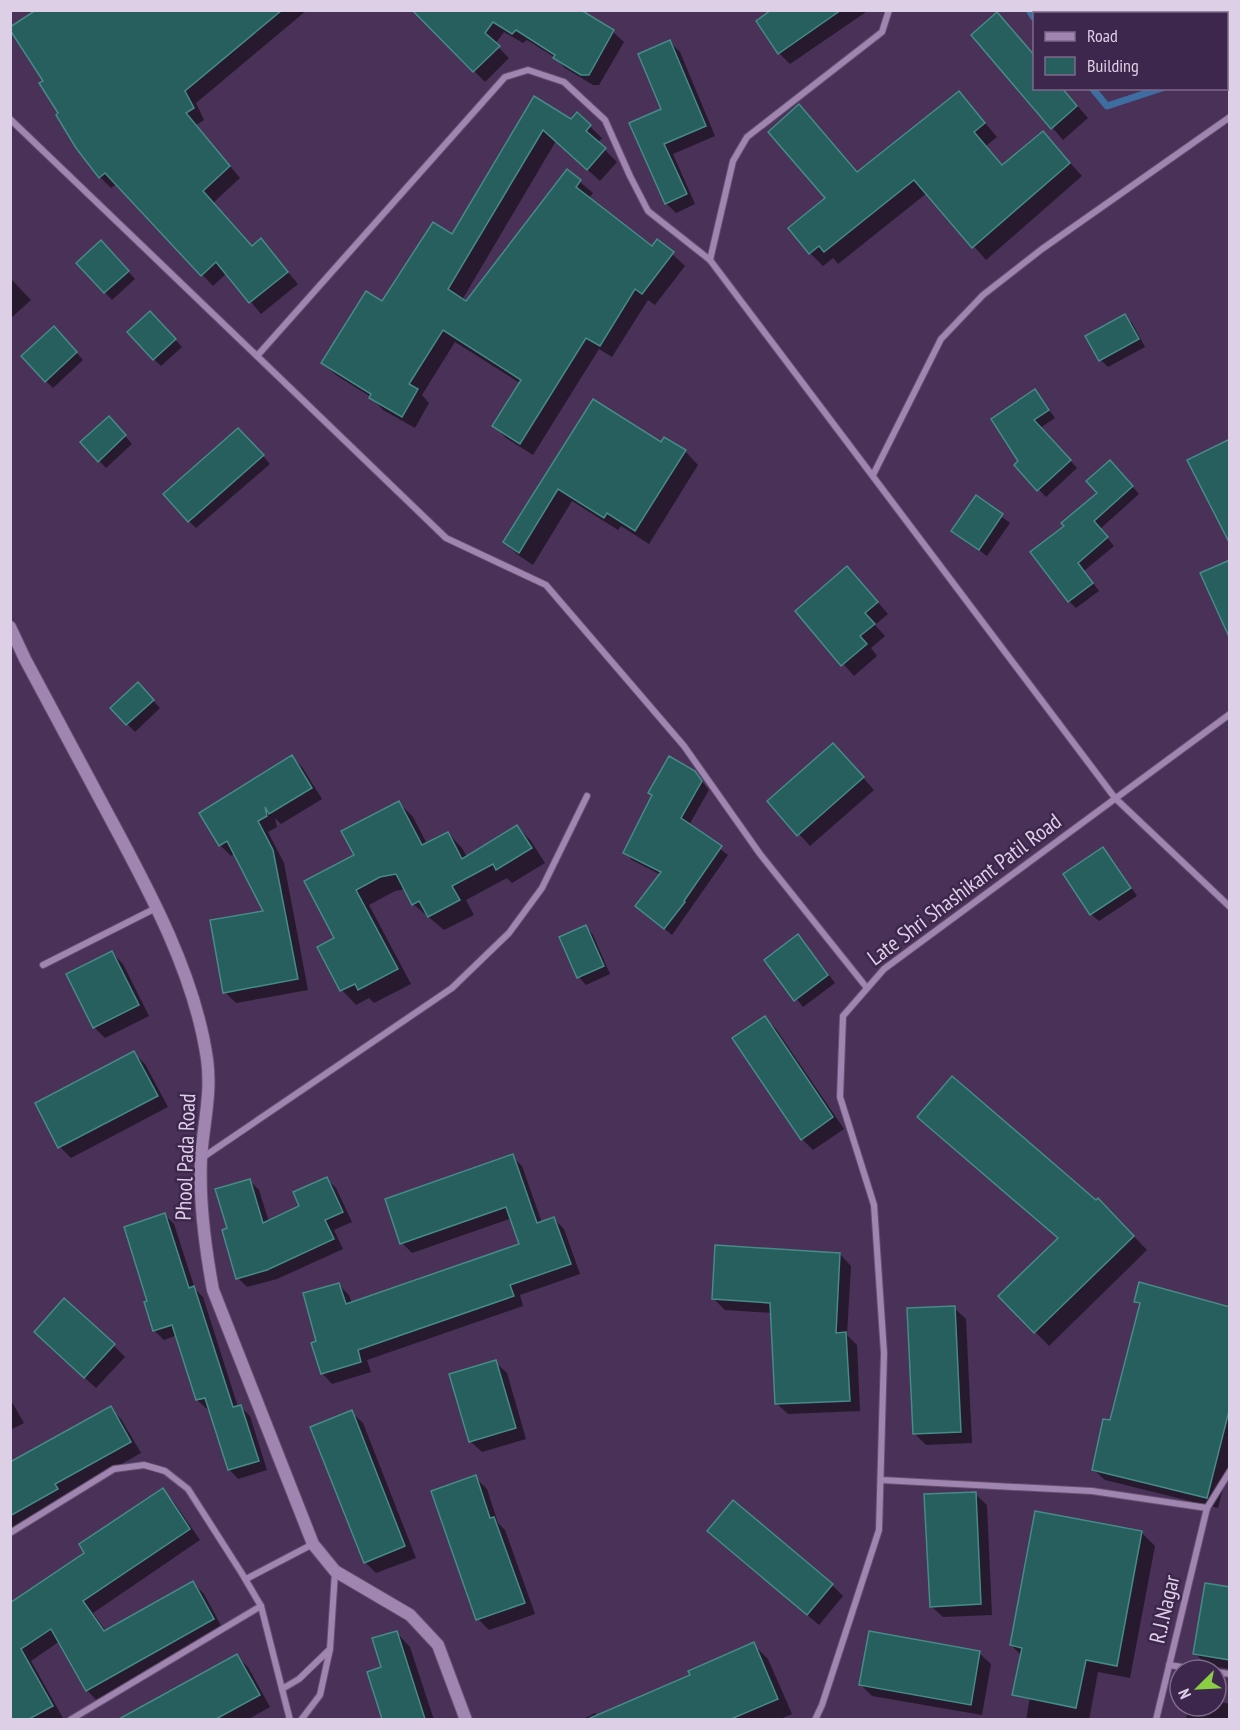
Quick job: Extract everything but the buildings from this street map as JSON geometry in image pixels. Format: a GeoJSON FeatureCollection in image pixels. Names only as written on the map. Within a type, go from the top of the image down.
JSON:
{"type":"FeatureCollection","features":[{"type":"Feature","properties":{"kind":"street"},"geometry":{"type":"LineString","coordinates":[[710,260],[733,161],[747,137],[882,32],[890,10]]}},
{"type":"Feature","properties":{"kind":"street"},"geometry":{"type":"LineString","coordinates":[[257,357],[505,77],[528,70],[564,82],[605,120],[648,211],[710,260],[1115,798],[1230,907]]}},
{"type":"Feature","properties":{"kind":"street"},"geometry":{"type":"LineString","coordinates":[[873,475],[941,339],[983,295],[1052,242],[1230,117]]}},
{"type":"Feature","properties":{"kind":"street"},"geometry":{"type":"LineString","coordinates":[[10,119],[446,538],[546,585],[684,746],[760,854],[867,988]]}},
{"type":"Feature","properties":{"kind":"street","name":"Phool Pada Road"},"geometry":{"type":"LineString","coordinates":[[10,627],[150,891],[196,1004],[207,1061],[209,1100],[201,1159],[201,1203],[205,1246],[213,1290],[313,1544],[335,1571],[410,1615],[438,1644],[466,1719]]}},
{"type":"Feature","properties":{"kind":"street","name":"Late Shri Shashikant Patil Road"},"geometry":{"type":"LineString","coordinates":[[815,1719],[822,1705],[879,1530],[881,1480],[884,1353],[874,1205],[840,1097],[843,1016],[884,969],[1230,714]]}},
{"type":"Feature","properties":{"kind":"street"},"geometry":{"type":"LineString","coordinates":[[201,1159],[452,988],[508,933],[542,888],[587,796]]}},
{"type":"Feature","properties":{"kind":"street"},"geometry":{"type":"LineString","coordinates":[[43,965],[156,907]]}},
{"type":"Feature","properties":{"kind":"street"},"geometry":{"type":"LineString","coordinates":[[10,1533],[114,1469],[144,1465],[165,1471],[188,1489],[261,1606],[290,1719]]}},
{"type":"Feature","properties":{"kind":"street","name":"R.J.Nagar"},"geometry":{"type":"LineString","coordinates":[[1171,1658],[1207,1508],[1230,1471]]}},
{"type":"Feature","properties":{"kind":"street"},"geometry":{"type":"LineString","coordinates":[[881,1480],[1092,1491],[1207,1508]]}},
{"type":"Feature","properties":{"kind":"street"},"geometry":{"type":"LineString","coordinates":[[246,1579],[313,1544]]}},
{"type":"Feature","properties":{"kind":"street"},"geometry":{"type":"LineString","coordinates":[[301,1719],[320,1695],[330,1650],[335,1571]]}},
{"type":"Feature","properties":{"kind":"street"},"geometry":{"type":"LineString","coordinates":[[70,1719],[261,1606]]}},
{"type":"Feature","properties":{"kind":"street"},"geometry":{"type":"LineString","coordinates":[[282,1689],[299,1679],[330,1650]]}},
{"type":"Feature","properties":{"kind":"street","name":"R.J.Nagar"},"geometry":{"type":"LineString","coordinates":[[1156,1719],[1168,1669]]}},
{"type":"Feature","properties":{"kind":"waterway"},"geometry":{"type":"LineString","coordinates":[[1029,10],[1033,16]]}},
{"type":"Feature","properties":{"kind":"waterway"},"geometry":{"type":"LineString","coordinates":[[1094,90],[1107,106],[1156,90]]}}]}
